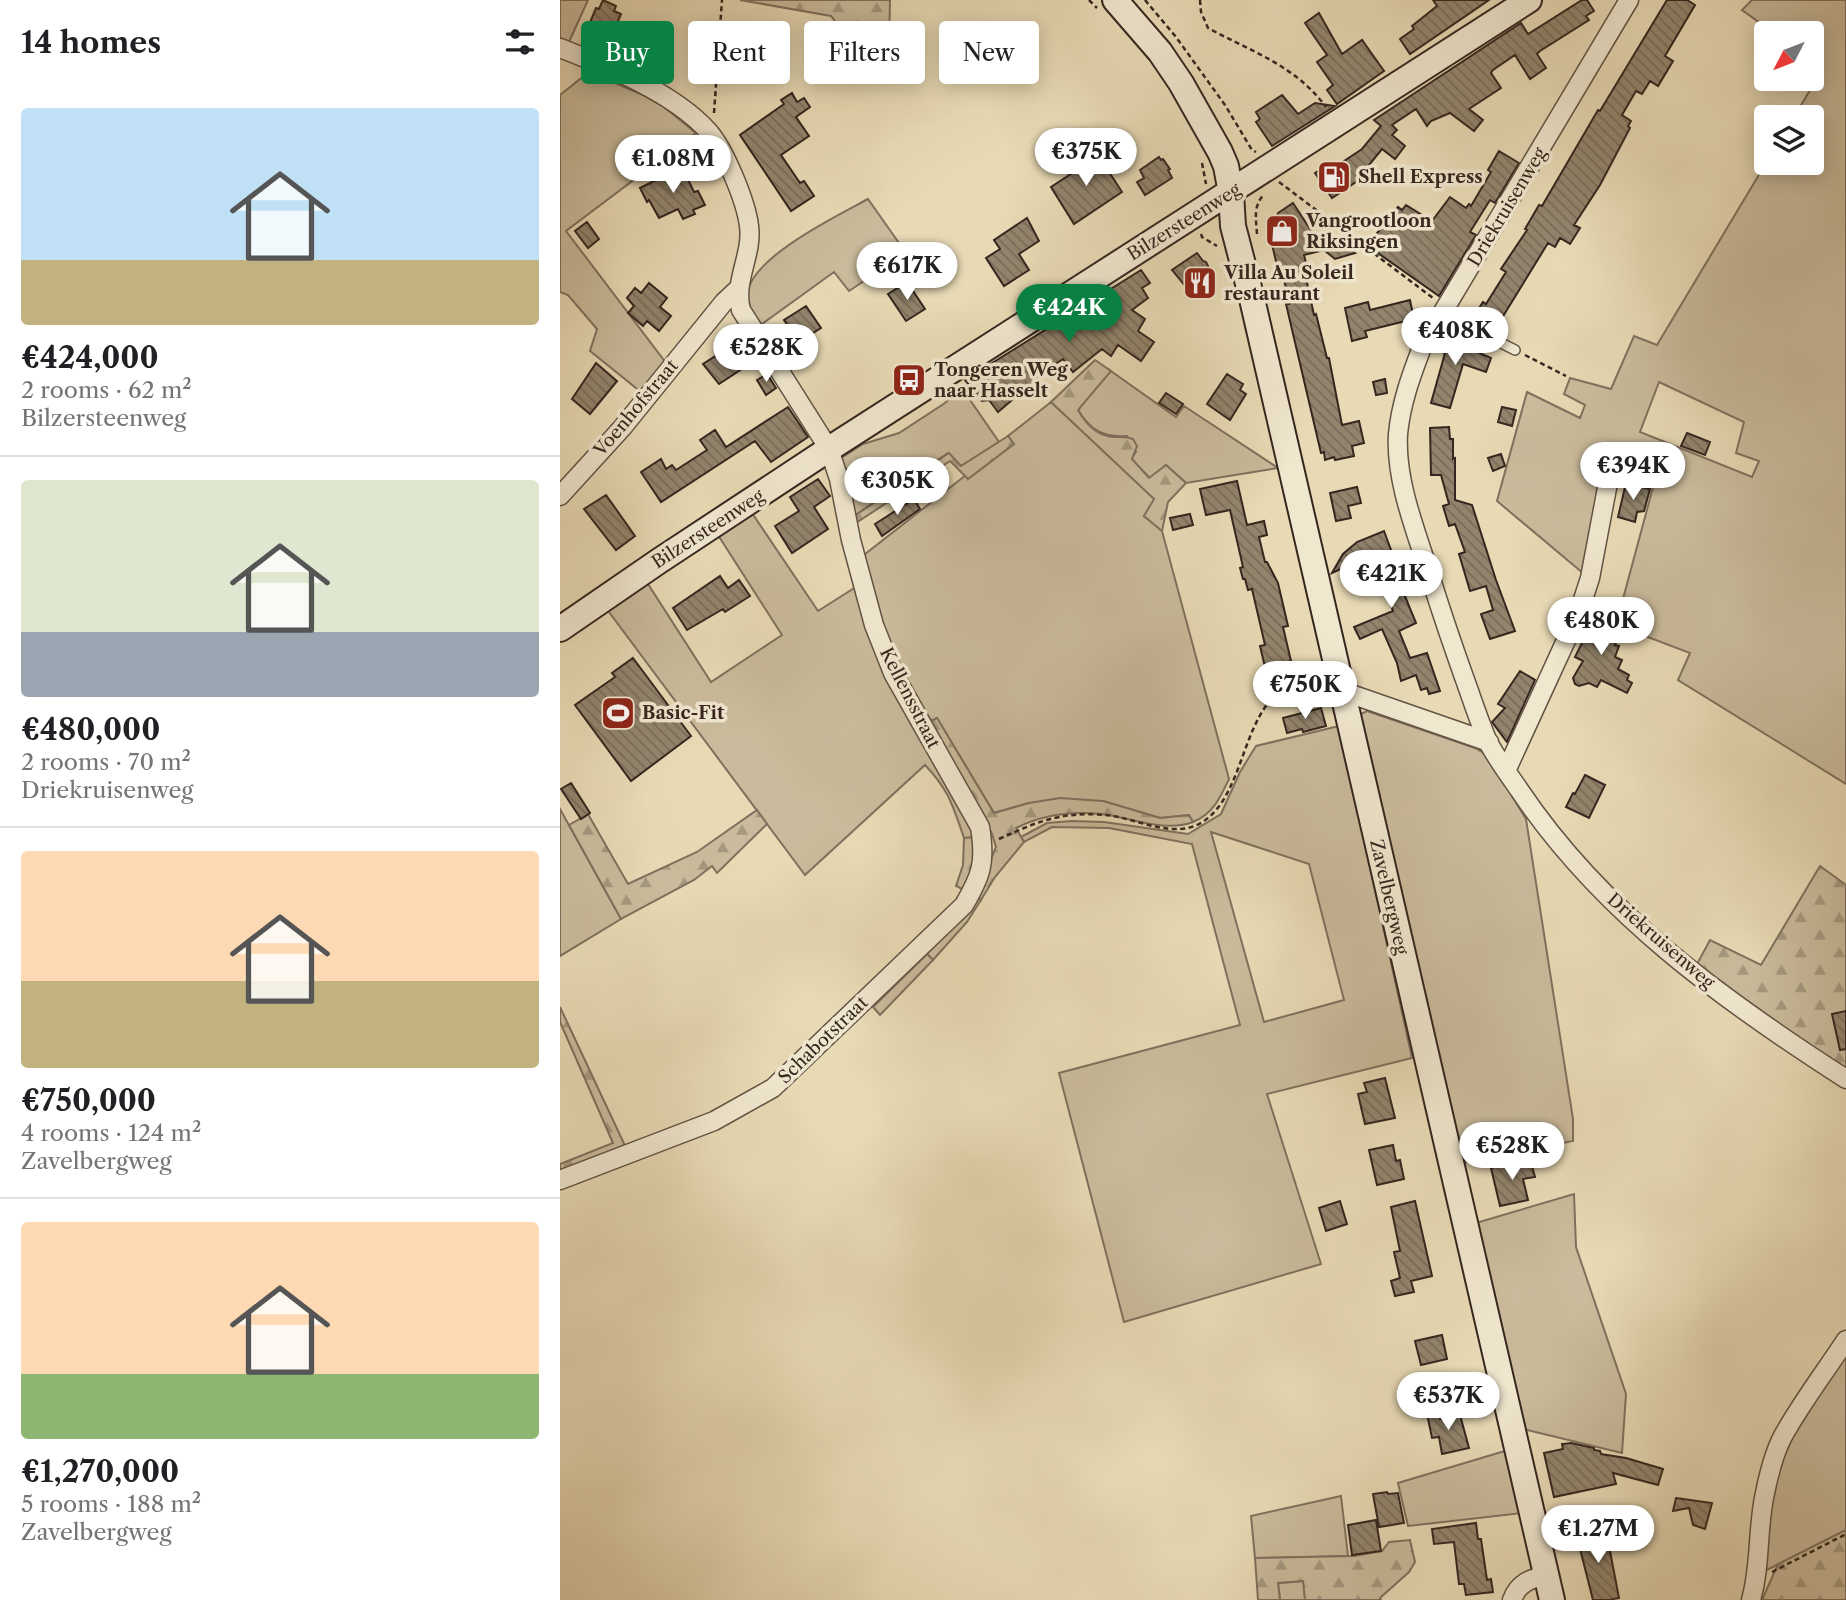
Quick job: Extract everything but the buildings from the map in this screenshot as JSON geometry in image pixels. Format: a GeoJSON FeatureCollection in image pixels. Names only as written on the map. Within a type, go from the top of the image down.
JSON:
{"type":"FeatureCollection","features":[{"type":"Feature","properties":{"kind":"main road","name":"Bilzersteenweg"},"geometry":{"type":"LineString","coordinates":[[560,629],[649,567],[1114,265],[1231,193],[1273,182],[1338,124],[1528,0]]}},
{"type":"Feature","properties":{"kind":"main road","name":"Zavelbergweg"},"geometry":{"type":"LineString","coordinates":[[1106,5],[1160,52],[1181,83],[1226,166],[1233,226],[1552,1600]]}},
{"type":"Feature","properties":{"kind":"street","name":"Driekruisenweg"},"geometry":{"type":"LineString","coordinates":[[1629,0],[1559,122],[1422,347],[1407,387],[1398,435],[1399,461],[1440,607],[1489,742],[1546,830],[1579,869],[1661,946],[1701,979],[1846,1079]]}},
{"type":"Feature","properties":{"kind":"street"},"geometry":{"type":"LineString","coordinates":[[560,48],[643,85],[677,106],[710,133]]}},
{"type":"Feature","properties":{"kind":"street","name":"Kellensstraat"},"geometry":{"type":"LineString","coordinates":[[710,133],[733,176],[749,224],[751,241],[739,288],[741,310],[829,449],[839,479],[861,576],[893,673],[979,827],[983,845]]}},
{"type":"Feature","properties":{"kind":"street","name":"Voenhofstraat"},"geometry":{"type":"LineString","coordinates":[[560,496],[622,428],[724,302],[739,288]]}},
{"type":"Feature","properties":{"kind":"street"},"geometry":{"type":"LineString","coordinates":[[1506,771],[1579,612],[1590,578],[1607,488]]}},
{"type":"Feature","properties":{"kind":"street"},"geometry":{"type":"LineString","coordinates":[[1342,691],[1489,742]]}},
{"type":"Feature","properties":{"kind":"street","name":"Schabotstraat"},"geometry":{"type":"LineString","coordinates":[[560,1180],[714,1121],[773,1088],[964,905],[979,878],[983,845]]}},
{"type":"Feature","properties":{"kind":"street"},"geometry":{"type":"LineString","coordinates":[[1751,1600],[1757,1580],[1764,1496],[1772,1462],[1783,1436],[1846,1340]]}},
{"type":"Feature","properties":{"kind":"street"},"geometry":{"type":"LineString","coordinates":[[1512,1600],[1521,1585],[1546,1574]]}},
{"type":"Feature","properties":{"kind":"lane"},"geometry":{"type":"LineString","coordinates":[[1443,310],[1516,351]]}},
{"type":"Feature","properties":{"kind":"path"},"geometry":{"type":"LineString","coordinates":[[710,133],[715,107],[722,0]]}},
{"type":"Feature","properties":{"kind":"path"},"geometry":{"type":"LineString","coordinates":[[1089,0],[1106,5]]}},
{"type":"Feature","properties":{"kind":"path"},"geometry":{"type":"LineString","coordinates":[[1145,0],[1176,37],[1225,105],[1252,150]]}},
{"type":"Feature","properties":{"kind":"path"},"geometry":{"type":"LineString","coordinates":[[1200,0],[1200,12],[1208,28],[1244,44],[1302,80],[1318,96],[1338,124]]}},
{"type":"Feature","properties":{"kind":"path"},"geometry":{"type":"LineString","coordinates":[[1202,160],[1206,179]]}},
{"type":"Feature","properties":{"kind":"path"},"geometry":{"type":"LineString","coordinates":[[1257,236],[1255,210],[1273,182],[1443,310]]}},
{"type":"Feature","properties":{"kind":"path"},"geometry":{"type":"LineString","coordinates":[[1516,351],[1566,376]]}},
{"type":"Feature","properties":{"kind":"path"},"geometry":{"type":"LineString","coordinates":[[983,845],[1045,818],[1074,815],[1107,815],[1182,829],[1202,823],[1217,811],[1227,794],[1243,754],[1272,697],[1298,682],[1322,682],[1342,691]]}},
{"type":"Feature","properties":{"kind":"path"},"geometry":{"type":"LineString","coordinates":[[1757,1580],[1846,1534]]}},
{"type":"Feature","properties":{"kind":"green space"},"geometry":{"type":"Polygon","coordinates":[[[560,0],[588,0],[569,42],[560,38],[560,0]]]}},
{"type":"Feature","properties":{"kind":"green space"},"geometry":{"type":"Polygon","coordinates":[[[740,0],[890,0],[890,21],[835,21],[831,16],[740,0]]]}},
{"type":"Feature","properties":{"kind":"green space"},"geometry":{"type":"Polygon","coordinates":[[[1752,0],[1846,0],[1846,784],[1678,680],[1690,653],[1616,625],[1659,465],[1643,461],[1638,480],[1607,476],[1584,574],[1497,501],[1527,392],[1580,418],[1585,405],[1564,394],[1570,378],[1611,389],[1634,336],[1657,345],[1759,175],[1824,175],[1824,105],[1801,105],[1809,91],[1824,91],[1824,21],[1757,21],[1742,10],[1752,0]],[[1659,382],[1640,432],[1752,477],[1759,461],[1736,453],[1744,422],[1659,382]]]}},
{"type":"Feature","properties":{"kind":"green space"},"geometry":{"type":"Polygon","coordinates":[[[581,78],[581,84],[617,84],[664,107],[696,133],[566,231],[666,363],[641,392],[590,351],[597,329],[568,295],[560,292],[560,95],[581,78]]]}},
{"type":"Feature","properties":{"kind":"green space"},"geometry":{"type":"Polygon","coordinates":[[[868,199],[906,253],[849,291],[834,272],[758,327],[749,305],[748,291],[765,264],[799,238],[868,199]]]}},
{"type":"Feature","properties":{"kind":"green space"},"geometry":{"type":"Polygon","coordinates":[[[1095,360],[1111,371],[1078,410],[1085,420],[1103,435],[1133,439],[1137,446],[1132,459],[1149,478],[1166,465],[1186,483],[1168,502],[1162,531],[1144,516],[1154,499],[1051,402],[1095,360]]]}},
{"type":"Feature","properties":{"kind":"green space"},"geometry":{"type":"Polygon","coordinates":[[[1108,369],[1176,417],[1184,406],[1278,468],[1186,483],[1166,465],[1150,478],[1131,459],[1136,452],[1127,436],[1111,436],[1098,431],[1087,423],[1078,410],[1108,369]]]}},
{"type":"Feature","properties":{"kind":"green space"},"geometry":{"type":"Polygon","coordinates":[[[961,387],[999,442],[961,466],[948,453],[851,518],[838,460],[863,444],[899,433],[945,403],[961,387]]]}},
{"type":"Feature","properties":{"kind":"green space"},"geometry":{"type":"Polygon","coordinates":[[[1051,402],[1155,499],[1144,516],[1162,531],[1229,779],[1211,810],[1193,822],[1189,815],[1160,818],[1103,801],[1029,803],[994,813],[937,718],[931,721],[884,638],[864,555],[966,475],[968,479],[1013,444],[1008,436],[1051,402]]]}},
{"type":"Feature","properties":{"kind":"green space"},"geometry":{"type":"Polygon","coordinates":[[[1008,436],[1014,444],[968,479],[950,461],[853,525],[851,518],[949,453],[961,466],[1008,436]]]}},
{"type":"Feature","properties":{"kind":"green space"},"geometry":{"type":"Polygon","coordinates":[[[752,513],[818,611],[856,587],[977,837],[964,838],[945,791],[925,765],[805,875],[606,608],[646,581],[711,682],[782,635],[718,535],[752,513]]]}},
{"type":"Feature","properties":{"kind":"green space"},"geometry":{"type":"Polygon","coordinates":[[[1367,711],[1475,748],[1487,755],[1526,819],[1573,1119],[1573,1141],[1461,1163],[1360,721],[1361,714],[1367,711]]]}},
{"type":"Feature","properties":{"kind":"green space"},"geometry":{"type":"Polygon","coordinates":[[[937,718],[994,813],[1060,798],[1103,801],[1160,818],[1189,815],[1193,822],[1170,826],[1101,814],[1079,813],[1026,823],[1016,828],[1024,842],[995,877],[981,900],[976,895],[996,847],[992,834],[931,721],[937,718]]]}},
{"type":"Feature","properties":{"kind":"green space"},"geometry":{"type":"Polygon","coordinates":[[[1339,726],[1412,1058],[1267,1094],[1321,1264],[1124,1322],[1059,1073],[1240,1025],[1192,844],[1109,828],[1052,827],[1024,842],[1021,837],[1047,823],[1072,821],[1104,822],[1188,834],[1221,814],[1240,772],[1256,746],[1339,726]],[[1211,832],[1264,1022],[1344,1000],[1309,864],[1211,832]]]}},
{"type":"Feature","properties":{"kind":"green space"},"geometry":{"type":"Polygon","coordinates":[[[560,809],[621,919],[560,956],[560,809]]]}},
{"type":"Feature","properties":{"kind":"green space"},"geometry":{"type":"Polygon","coordinates":[[[757,810],[767,824],[717,873],[712,866],[694,880],[621,919],[569,825],[588,814],[628,884],[697,852],[757,810]]]}},
{"type":"Feature","properties":{"kind":"green space"},"geometry":{"type":"Polygon","coordinates":[[[977,837],[968,892],[956,886],[963,865],[964,838],[977,837]]]}},
{"type":"Feature","properties":{"kind":"green space"},"geometry":{"type":"Polygon","coordinates":[[[1820,866],[1846,885],[1846,1070],[1730,993],[1696,966],[1710,940],[1761,965],[1820,866]]]}},
{"type":"Feature","properties":{"kind":"green space"},"geometry":{"type":"Polygon","coordinates":[[[976,895],[981,900],[967,922],[933,960],[927,954],[976,895]]]}},
{"type":"Feature","properties":{"kind":"green space"},"geometry":{"type":"Polygon","coordinates":[[[927,954],[933,960],[880,1015],[873,1007],[927,954]]]}},
{"type":"Feature","properties":{"kind":"green space"},"geometry":{"type":"Polygon","coordinates":[[[560,1007],[627,1150],[560,1176],[560,1164],[613,1143],[560,1022],[560,1007]]]}},
{"type":"Feature","properties":{"kind":"green space"},"geometry":{"type":"Polygon","coordinates":[[[1574,1194],[1576,1247],[1626,1394],[1622,1453],[1523,1429],[1476,1223],[1574,1194]]]}},
{"type":"Feature","properties":{"kind":"green space"},"geometry":{"type":"Polygon","coordinates":[[[1846,1353],[1846,1530],[1761,1573],[1779,1459],[1846,1353]]]}},
{"type":"Feature","properties":{"kind":"green space"},"geometry":{"type":"Polygon","coordinates":[[[1508,1450],[1523,1513],[1408,1526],[1398,1483],[1508,1450]]]}},
{"type":"Feature","properties":{"kind":"green space"},"geometry":{"type":"Polygon","coordinates":[[[1341,1496],[1348,1556],[1255,1558],[1251,1516],[1341,1496]]]}},
{"type":"Feature","properties":{"kind":"green space"},"geometry":{"type":"Polygon","coordinates":[[[1846,1530],[1846,1600],[1762,1600],[1778,1564],[1846,1530]]]}},
{"type":"Feature","properties":{"kind":"green space"},"geometry":{"type":"Polygon","coordinates":[[[1410,1540],[1415,1562],[1409,1572],[1380,1598],[1381,1600],[1305,1600],[1303,1581],[1278,1583],[1280,1600],[1258,1600],[1255,1558],[1354,1556],[1382,1551],[1389,1542],[1410,1540]]]}},
{"type":"Feature","properties":{"kind":"green space"},"geometry":{"type":"Polygon","coordinates":[[[1304,1581],[1305,1600],[1280,1600],[1278,1583],[1304,1581]]]}},
{"type":"Feature","properties":{"kind":"place","name":"Shell Express"},"geometry":{"type":"Point","coordinates":[1334,177]}},
{"type":"Feature","properties":{"kind":"place","name":"Vangrootloon Riksingen"},"geometry":{"type":"Point","coordinates":[1282,231]}},
{"type":"Feature","properties":{"kind":"place","name":"Villa Au Soleil restaurant"},"geometry":{"type":"Point","coordinates":[1200,283]}},
{"type":"Feature","properties":{"kind":"place","name":"Tongeren Weg naar Hasselt"},"geometry":{"type":"Point","coordinates":[909,380]}},
{"type":"Feature","properties":{"kind":"place","name":"Basic-Fit"},"geometry":{"type":"Point","coordinates":[618,713]}}]}
